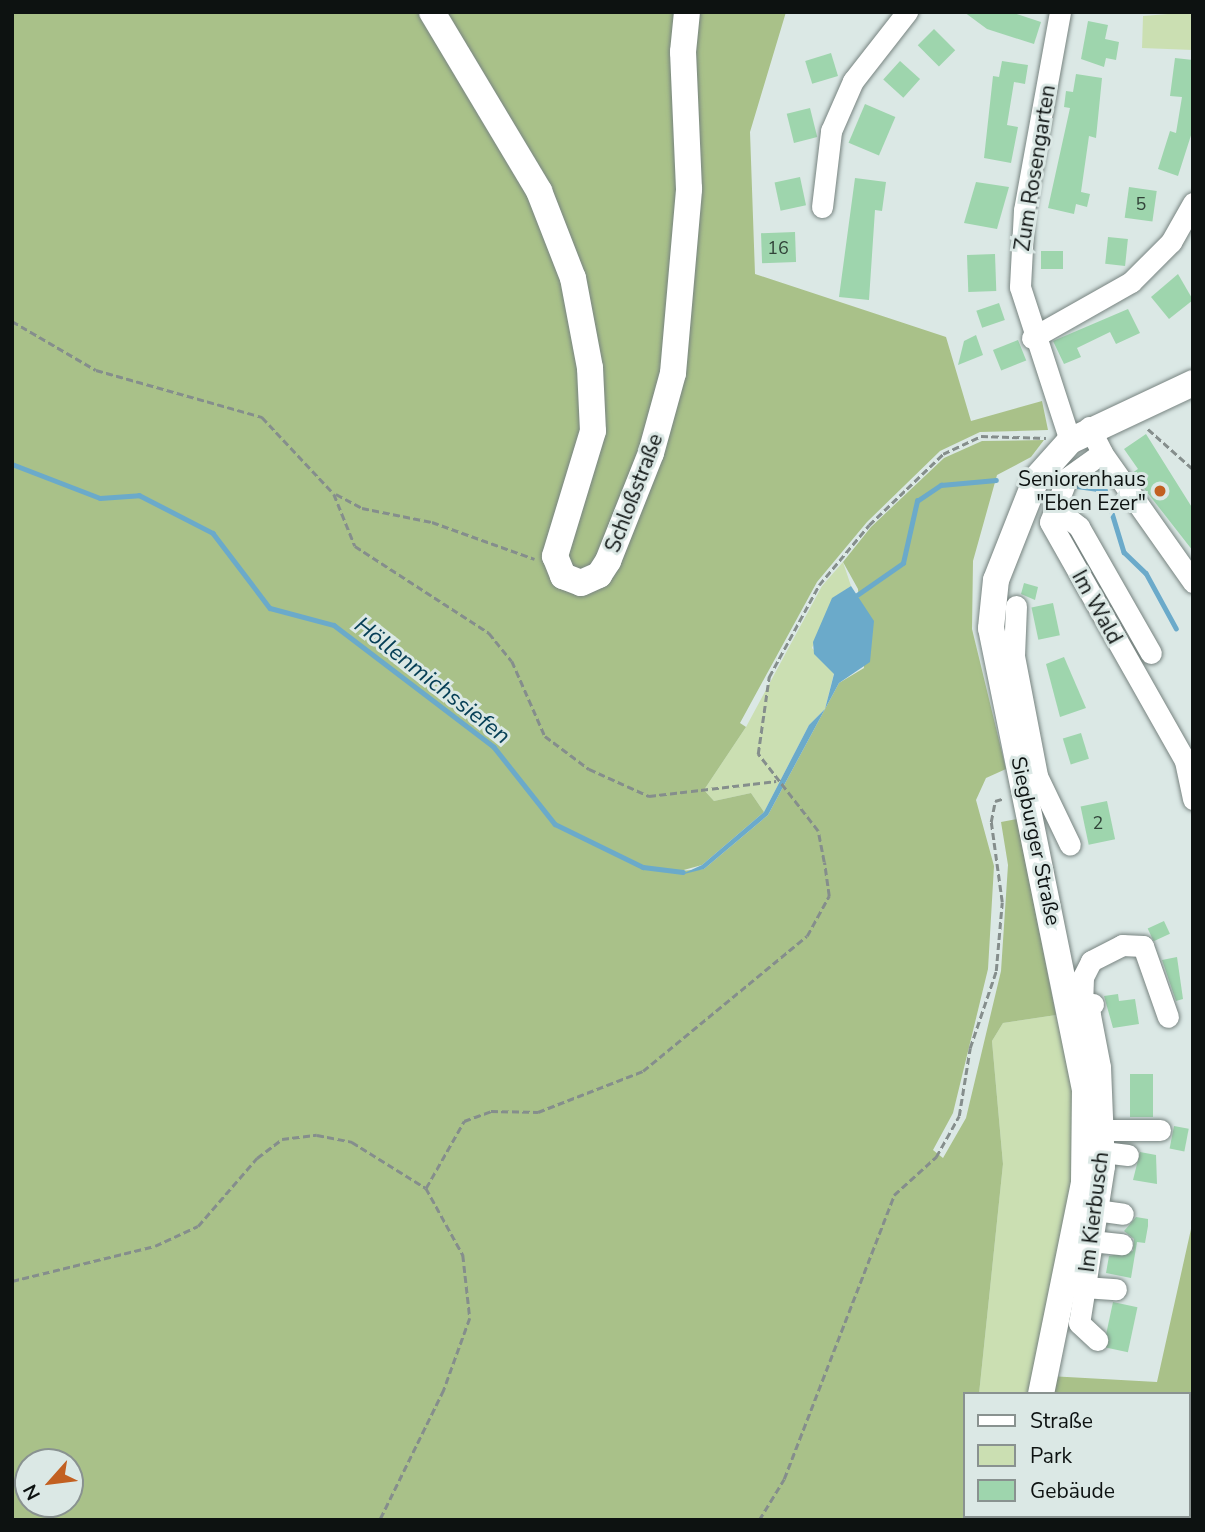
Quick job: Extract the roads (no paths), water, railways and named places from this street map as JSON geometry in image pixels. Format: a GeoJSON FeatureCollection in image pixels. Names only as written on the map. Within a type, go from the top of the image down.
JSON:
{"type":"FeatureCollection","features":[{"type":"Feature","properties":{"kind":"main road","name":"Schloßstraße"},"geometry":{"type":"LineString","coordinates":[[432,12],[546,205],[580,303],[593,431],[556,549],[557,568],[581,583],[606,566],[666,403],[689,189],[683,52],[687,12]]}},
{"type":"Feature","properties":{"kind":"main road","name":"Siegburger Straße"},"geometry":{"type":"LineString","coordinates":[[1041,1392],[1084,1183],[1084,1004],[991,628],[996,580],[1036,480],[1079,434],[1193,383]]}},
{"type":"Feature","properties":{"kind":"street"},"geometry":{"type":"LineString","coordinates":[[822,207],[831,131],[853,81],[908,12]]}},
{"type":"Feature","properties":{"kind":"street","name":"Zum Rosengarten"},"geometry":{"type":"LineString","coordinates":[[1060,12],[1020,250],[1020,288],[1032,338],[1079,434]]}},
{"type":"Feature","properties":{"kind":"street"},"geometry":{"type":"LineString","coordinates":[[1032,338],[1132,282],[1171,242],[1193,203]]}},
{"type":"Feature","properties":{"kind":"street"},"geometry":{"type":"LineString","coordinates":[[1079,434],[1102,453],[1193,582]]}},
{"type":"Feature","properties":{"kind":"street"},"geometry":{"type":"LineString","coordinates":[[1102,453],[1067,478],[1055,508],[1079,527],[1151,653]]}},
{"type":"Feature","properties":{"kind":"street","name":"Im Wald"},"geometry":{"type":"LineString","coordinates":[[1055,508],[1050,522],[1185,761],[1193,799]]}},
{"type":"Feature","properties":{"kind":"street"},"geometry":{"type":"LineString","coordinates":[[1016,606],[1014,656],[1031,783],[1070,845]]}},
{"type":"Feature","properties":{"kind":"street"},"geometry":{"type":"LineString","coordinates":[[1084,1004],[1091,961],[1122,945],[1143,946],[1168,1017]]}},
{"type":"Feature","properties":{"kind":"street","name":"Im Kierbusch"},"geometry":{"type":"LineString","coordinates":[[1084,1004],[1090,1015],[1100,1067],[1102,1141],[1096,1210],[1079,1323],[1097,1340]]}},
{"type":"Feature","properties":{"kind":"street"},"geometry":{"type":"LineString","coordinates":[[1102,1141],[1160,1130]]}},
{"type":"Feature","properties":{"kind":"street"},"geometry":{"type":"LineString","coordinates":[[1102,1141],[1128,1155]]}},
{"type":"Feature","properties":{"kind":"street"},"geometry":{"type":"LineString","coordinates":[[1096,1210],[1123,1214]]}},
{"type":"Feature","properties":{"kind":"street"},"geometry":{"type":"LineString","coordinates":[[1091,1241],[1122,1244]]}},
{"type":"Feature","properties":{"kind":"street"},"geometry":{"type":"LineString","coordinates":[[1084,1287],[1116,1289]]}},
{"type":"Feature","properties":{"kind":"water"},"geometry":{"type":"Polygon","coordinates":[[[851,586],[874,621],[870,662],[839,683],[768,815],[704,869],[680,875],[702,865],[764,812],[809,725],[825,709],[834,674],[814,654],[813,642],[832,598],[851,586]]]}},
{"type":"Feature","properties":{"kind":"waterway","name":"Höllenmichssiefen"},"geometry":{"type":"LineString","coordinates":[[12,464],[100,498],[139,495],[213,533],[270,608],[334,625],[494,747],[555,824],[643,867],[683,872]]}},
{"type":"Feature","properties":{"kind":"waterway","name":"Höllenmichssiefen"},"geometry":{"type":"LineString","coordinates":[[857,595],[903,563],[917,501],[941,485],[996,480]]}},
{"type":"Feature","properties":{"kind":"waterway","name":"Höllenmichssiefen"},"geometry":{"type":"LineString","coordinates":[[1077,486],[1105,490],[1124,552],[1146,573],[1176,628]]}},
{"type":"Feature","properties":{"kind":"place","name":"Seniorenhaus \"Eben Ezer\""},"geometry":{"type":"Point","coordinates":[1160,491]}}]}
